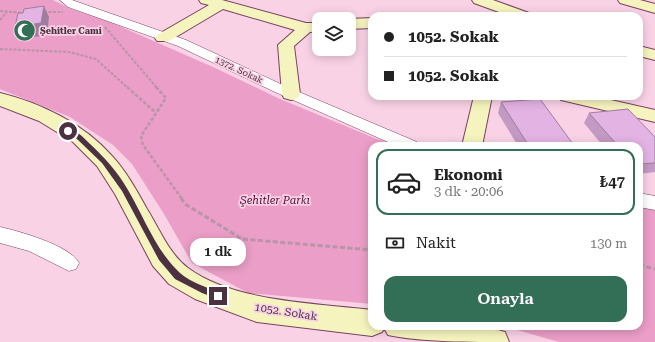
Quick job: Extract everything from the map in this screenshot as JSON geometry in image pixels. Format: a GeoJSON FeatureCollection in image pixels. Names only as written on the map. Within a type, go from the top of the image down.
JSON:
{"type":"FeatureCollection","features":[{"type":"Feature","properties":{"kind":"street"},"geometry":{"type":"LineString","coordinates":[[206,0],[312,27]]}},
{"type":"Feature","properties":{"kind":"street"},"geometry":{"type":"LineString","coordinates":[[479,0],[513,12]]}},
{"type":"Feature","properties":{"kind":"street"},"geometry":{"type":"LineString","coordinates":[[625,0],[651,7]]}},
{"type":"Feature","properties":{"kind":"street"},"geometry":{"type":"LineString","coordinates":[[163,38],[221,4]]}},
{"type":"Feature","properties":{"kind":"street","name":"1372. Sokak"},"geometry":{"type":"LineString","coordinates":[[67,6],[72,5],[163,38],[182,43],[291,94],[403,142]]}},
{"type":"Feature","properties":{"kind":"street"},"geometry":{"type":"LineString","coordinates":[[356,24],[368,23]]}},
{"type":"Feature","properties":{"kind":"street"},"geometry":{"type":"LineString","coordinates":[[291,94],[286,44],[312,28]]}},
{"type":"Feature","properties":{"kind":"street"},"geometry":{"type":"LineString","coordinates":[[643,51],[655,55]]}},
{"type":"Feature","properties":{"kind":"street","name":"1052. Sokak"},"geometry":{"type":"LineString","coordinates":[[0,99],[46,117],[80,137],[105,161],[125,190],[162,258],[178,276],[205,291],[257,310],[368,323]]}},
{"type":"Feature","properties":{"kind":"street"},"geometry":{"type":"LineString","coordinates":[[473,142],[482,100]]}},
{"type":"Feature","properties":{"kind":"street"},"geometry":{"type":"LineString","coordinates":[[585,100],[655,116]]}},
{"type":"Feature","properties":{"kind":"street"},"geometry":{"type":"LineString","coordinates":[[643,201],[655,203]]}},
{"type":"Feature","properties":{"kind":"street"},"geometry":{"type":"LineString","coordinates":[[0,235],[13,237],[43,248],[69,263]]}},
{"type":"Feature","properties":{"kind":"street"},"geometry":{"type":"LineString","coordinates":[[433,330],[494,342]]}},
{"type":"Feature","properties":{"kind":"path"},"geometry":{"type":"LineString","coordinates":[[42,12],[67,6]]}},
{"type":"Feature","properties":{"kind":"path"},"geometry":{"type":"LineString","coordinates":[[0,11],[29,13]]}},
{"type":"Feature","properties":{"kind":"path"},"geometry":{"type":"LineString","coordinates":[[0,20],[8,12]]}},
{"type":"Feature","properties":{"kind":"path"},"geometry":{"type":"LineString","coordinates":[[101,24],[166,98],[142,136],[143,145],[185,204],[242,239],[368,250]]}},
{"type":"Feature","properties":{"kind":"path"},"geometry":{"type":"LineString","coordinates":[[0,49],[69,52],[96,59],[156,114]]}},
{"type":"Feature","properties":{"kind":"path"},"geometry":{"type":"LineString","coordinates":[[643,266],[655,269]]}},
{"type":"Feature","properties":{"kind":"green space","name":"Şehitler Parkı"},"geometry":{"type":"Polygon","coordinates":[[[0,0],[53,0],[71,9],[110,22],[213,67],[280,99],[386,142],[368,142],[368,304],[248,293],[192,263],[164,214],[132,164],[113,145],[70,117],[0,89],[0,0]]]}},
{"type":"Feature","properties":{"kind":"green space"},"geometry":{"type":"Polygon","coordinates":[[[643,205],[655,207],[655,342],[559,342],[517,330],[643,330],[643,205]]]}},
{"type":"Feature","properties":{"kind":"building"},"geometry":{"type":"Polygon","coordinates":[[[44,6],[41,23],[15,27],[18,13],[23,13],[24,9],[44,6]]]}},
{"type":"Feature","properties":{"kind":"building"},"geometry":{"type":"Polygon","coordinates":[[[541,100],[572,142],[526,142],[501,102],[541,100]]]}},
{"type":"Feature","properties":{"kind":"building"},"geometry":{"type":"Polygon","coordinates":[[[628,109],[655,137],[655,163],[643,164],[643,142],[614,142],[589,113],[628,109]]]}},
{"type":"Feature","properties":{"kind":"place","name":"Şehitler Cami"},"geometry":{"type":"Point","coordinates":[24,31]}},
{"type":"Feature","properties":{"kind":"route"},"geometry":{"type":"LineString","coordinates":[[68,131],[80,137],[105,161],[125,190],[162,258],[178,276],[205,291],[218,296]]}}]}
